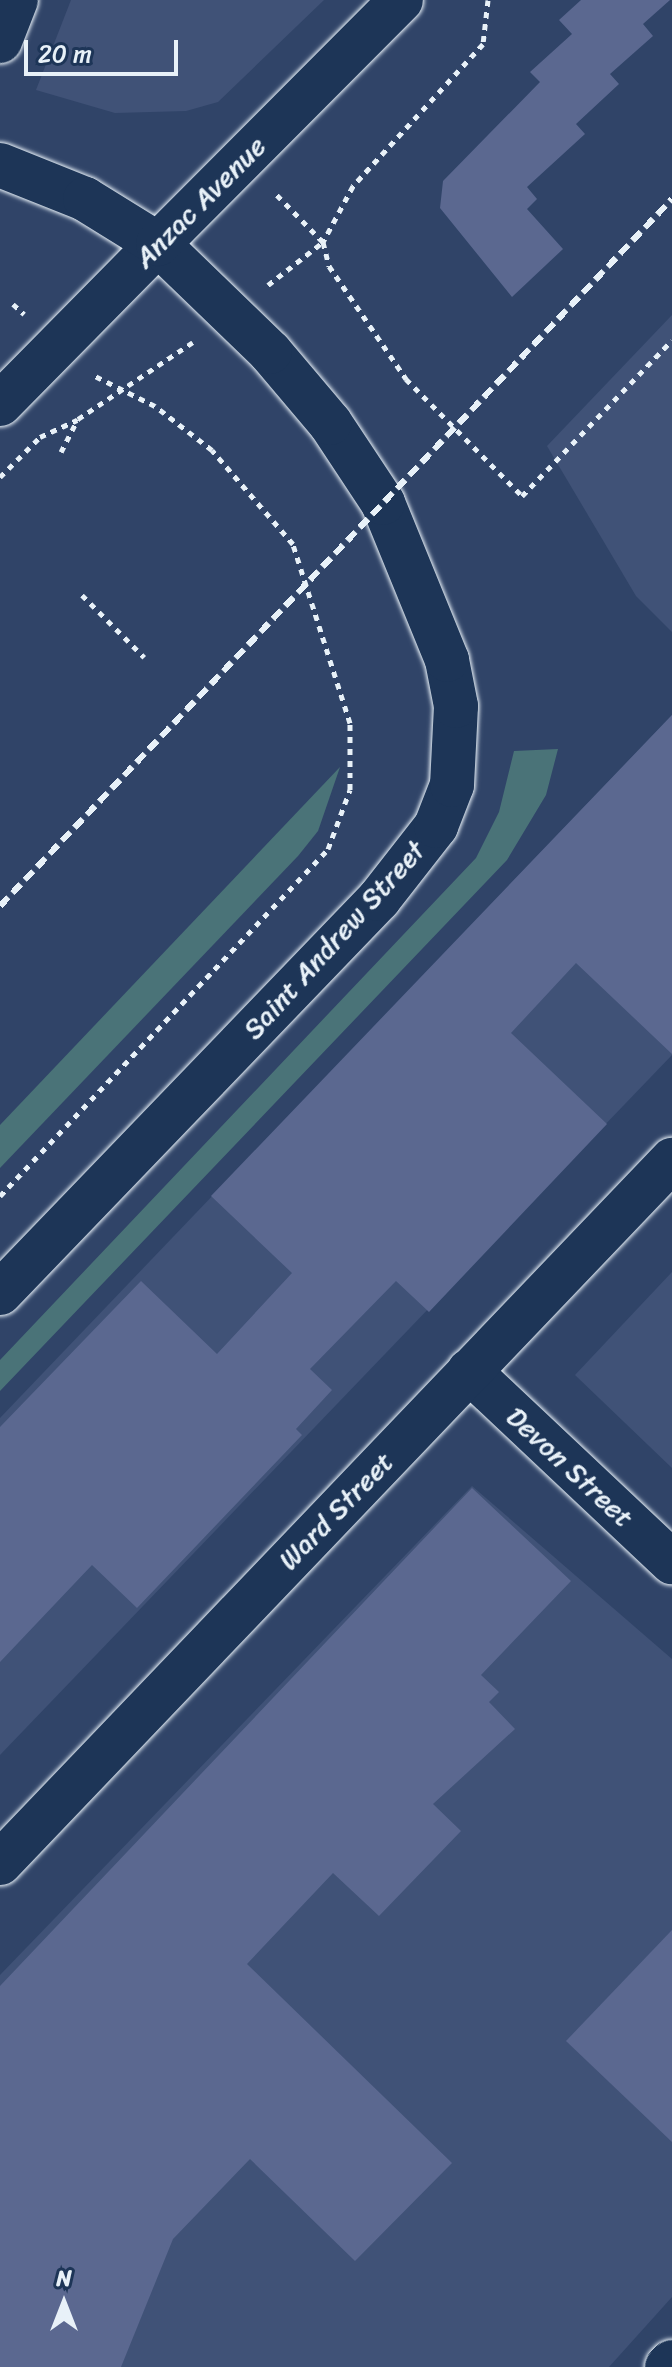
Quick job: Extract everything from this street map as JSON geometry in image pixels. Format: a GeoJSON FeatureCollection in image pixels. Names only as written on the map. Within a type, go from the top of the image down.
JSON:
{"type":"FeatureCollection","features":[{"type":"Feature","properties":{"kind":"main road"},"geometry":{"type":"LineString","coordinates":[[0,41],[16,0]]}},
{"type":"Feature","properties":{"kind":"main road","name":"Anzac Avenue"},"geometry":{"type":"LineString","coordinates":[[0,404],[401,0]]}},
{"type":"Feature","properties":{"kind":"main road","name":"Saint Andrew Street"},"geometry":{"type":"LineString","coordinates":[[0,165],[85,199],[158,244],[290,376],[383,503],[447,660],[456,706],[452,785],[436,826],[379,899],[0,1293]]}},
{"type":"Feature","properties":{"kind":"main road","name":"Ward Street"},"geometry":{"type":"LineString","coordinates":[[0,1863],[672,1160]]}},
{"type":"Feature","properties":{"kind":"main road","name":"Devon Street"},"geometry":{"type":"LineString","coordinates":[[469,1371],[672,1562]]}},
{"type":"Feature","properties":{"kind":"main road"},"geometry":{"type":"LineString","coordinates":[[667,2367],[672,2362]]}},
{"type":"Feature","properties":{"kind":"path"},"geometry":{"type":"LineString","coordinates":[[295,264],[323,242],[353,186],[483,44],[488,0]]}},
{"type":"Feature","properties":{"kind":"path"},"geometry":{"type":"LineString","coordinates":[[298,217],[323,242],[341,289],[406,379],[522,496],[672,340]]}},
{"type":"Feature","properties":{"kind":"path"},"geometry":{"type":"LineString","coordinates":[[0,1196],[328,849],[350,790],[350,723],[293,544],[212,450],[125,392],[88,372]]}},
{"type":"Feature","properties":{"kind":"path"},"geometry":{"type":"LineString","coordinates":[[0,477],[40,437],[78,419],[147,377]]}},
{"type":"Feature","properties":{"kind":"path"},"geometry":{"type":"LineString","coordinates":[[61,452],[78,419]]}},
{"type":"Feature","properties":{"kind":"path"},"geometry":{"type":"LineString","coordinates":[[82,595],[144,657]]}},
{"type":"Feature","properties":{"kind":"shaded area"},"geometry":{"type":"Polygon","coordinates":[[[71,0],[324,0],[218,102],[186,111],[115,113],[36,90],[71,0]]]}},
{"type":"Feature","properties":{"kind":"shaded area"},"geometry":{"type":"Polygon","coordinates":[[[672,315],[672,632],[636,596],[547,446],[672,315]]]}},
{"type":"Feature","properties":{"kind":"shaded area"},"geometry":{"type":"Polygon","coordinates":[[[672,715],[672,1055],[0,1755],[0,1418],[672,715]]]}},
{"type":"Feature","properties":{"kind":"shaded area"},"geometry":{"type":"Polygon","coordinates":[[[672,1272],[672,1468],[575,1375],[672,1272]]]}},
{"type":"Feature","properties":{"kind":"shaded area"},"geometry":{"type":"Polygon","coordinates":[[[472,1486],[672,1659],[672,2297],[609,2367],[0,2367],[0,1975],[472,1486]]]}},
{"type":"Feature","properties":{"kind":"green space"},"geometry":{"type":"Polygon","coordinates":[[[558,749],[546,795],[507,860],[0,1391],[0,1360],[476,858],[499,812],[514,751],[558,749]]]}},
{"type":"Feature","properties":{"kind":"green space"},"geometry":{"type":"Polygon","coordinates":[[[340,767],[318,831],[298,856],[0,1168],[0,1125],[340,767]]]}},
{"type":"Feature","properties":{"kind":"building"},"geometry":{"type":"Polygon","coordinates":[[[581,0],[670,0],[643,24],[653,36],[610,74],[619,84],[576,124],[585,134],[527,187],[537,199],[527,209],[563,249],[512,297],[440,208],[443,181],[540,82],[530,72],[572,34],[559,20],[581,0]]]}},
{"type":"Feature","properties":{"kind":"building"},"geometry":{"type":"Polygon","coordinates":[[[672,715],[672,1054],[576,963],[511,1033],[607,1124],[429,1312],[396,1281],[310,1369],[332,1390],[296,1429],[302,1435],[137,1608],[92,1565],[0,1662],[0,1427],[141,1281],[217,1354],[292,1273],[211,1196],[672,715]]]}},
{"type":"Feature","properties":{"kind":"building"},"geometry":{"type":"Polygon","coordinates":[[[472,1488],[571,1581],[481,1675],[499,1692],[489,1702],[515,1729],[433,1804],[461,1831],[379,1916],[333,1873],[247,1964],[452,2163],[355,2261],[250,2159],[173,2239],[121,2367],[0,2367],[0,1986],[472,1488]]]}},
{"type":"Feature","properties":{"kind":"building"},"geometry":{"type":"Polygon","coordinates":[[[672,1930],[672,2142],[566,2041],[672,1930]]]}},
{"type":"Feature","properties":{"kind":"railway"},"geometry":{"type":"LineString","coordinates":[[0,906],[672,199]]}}]}
